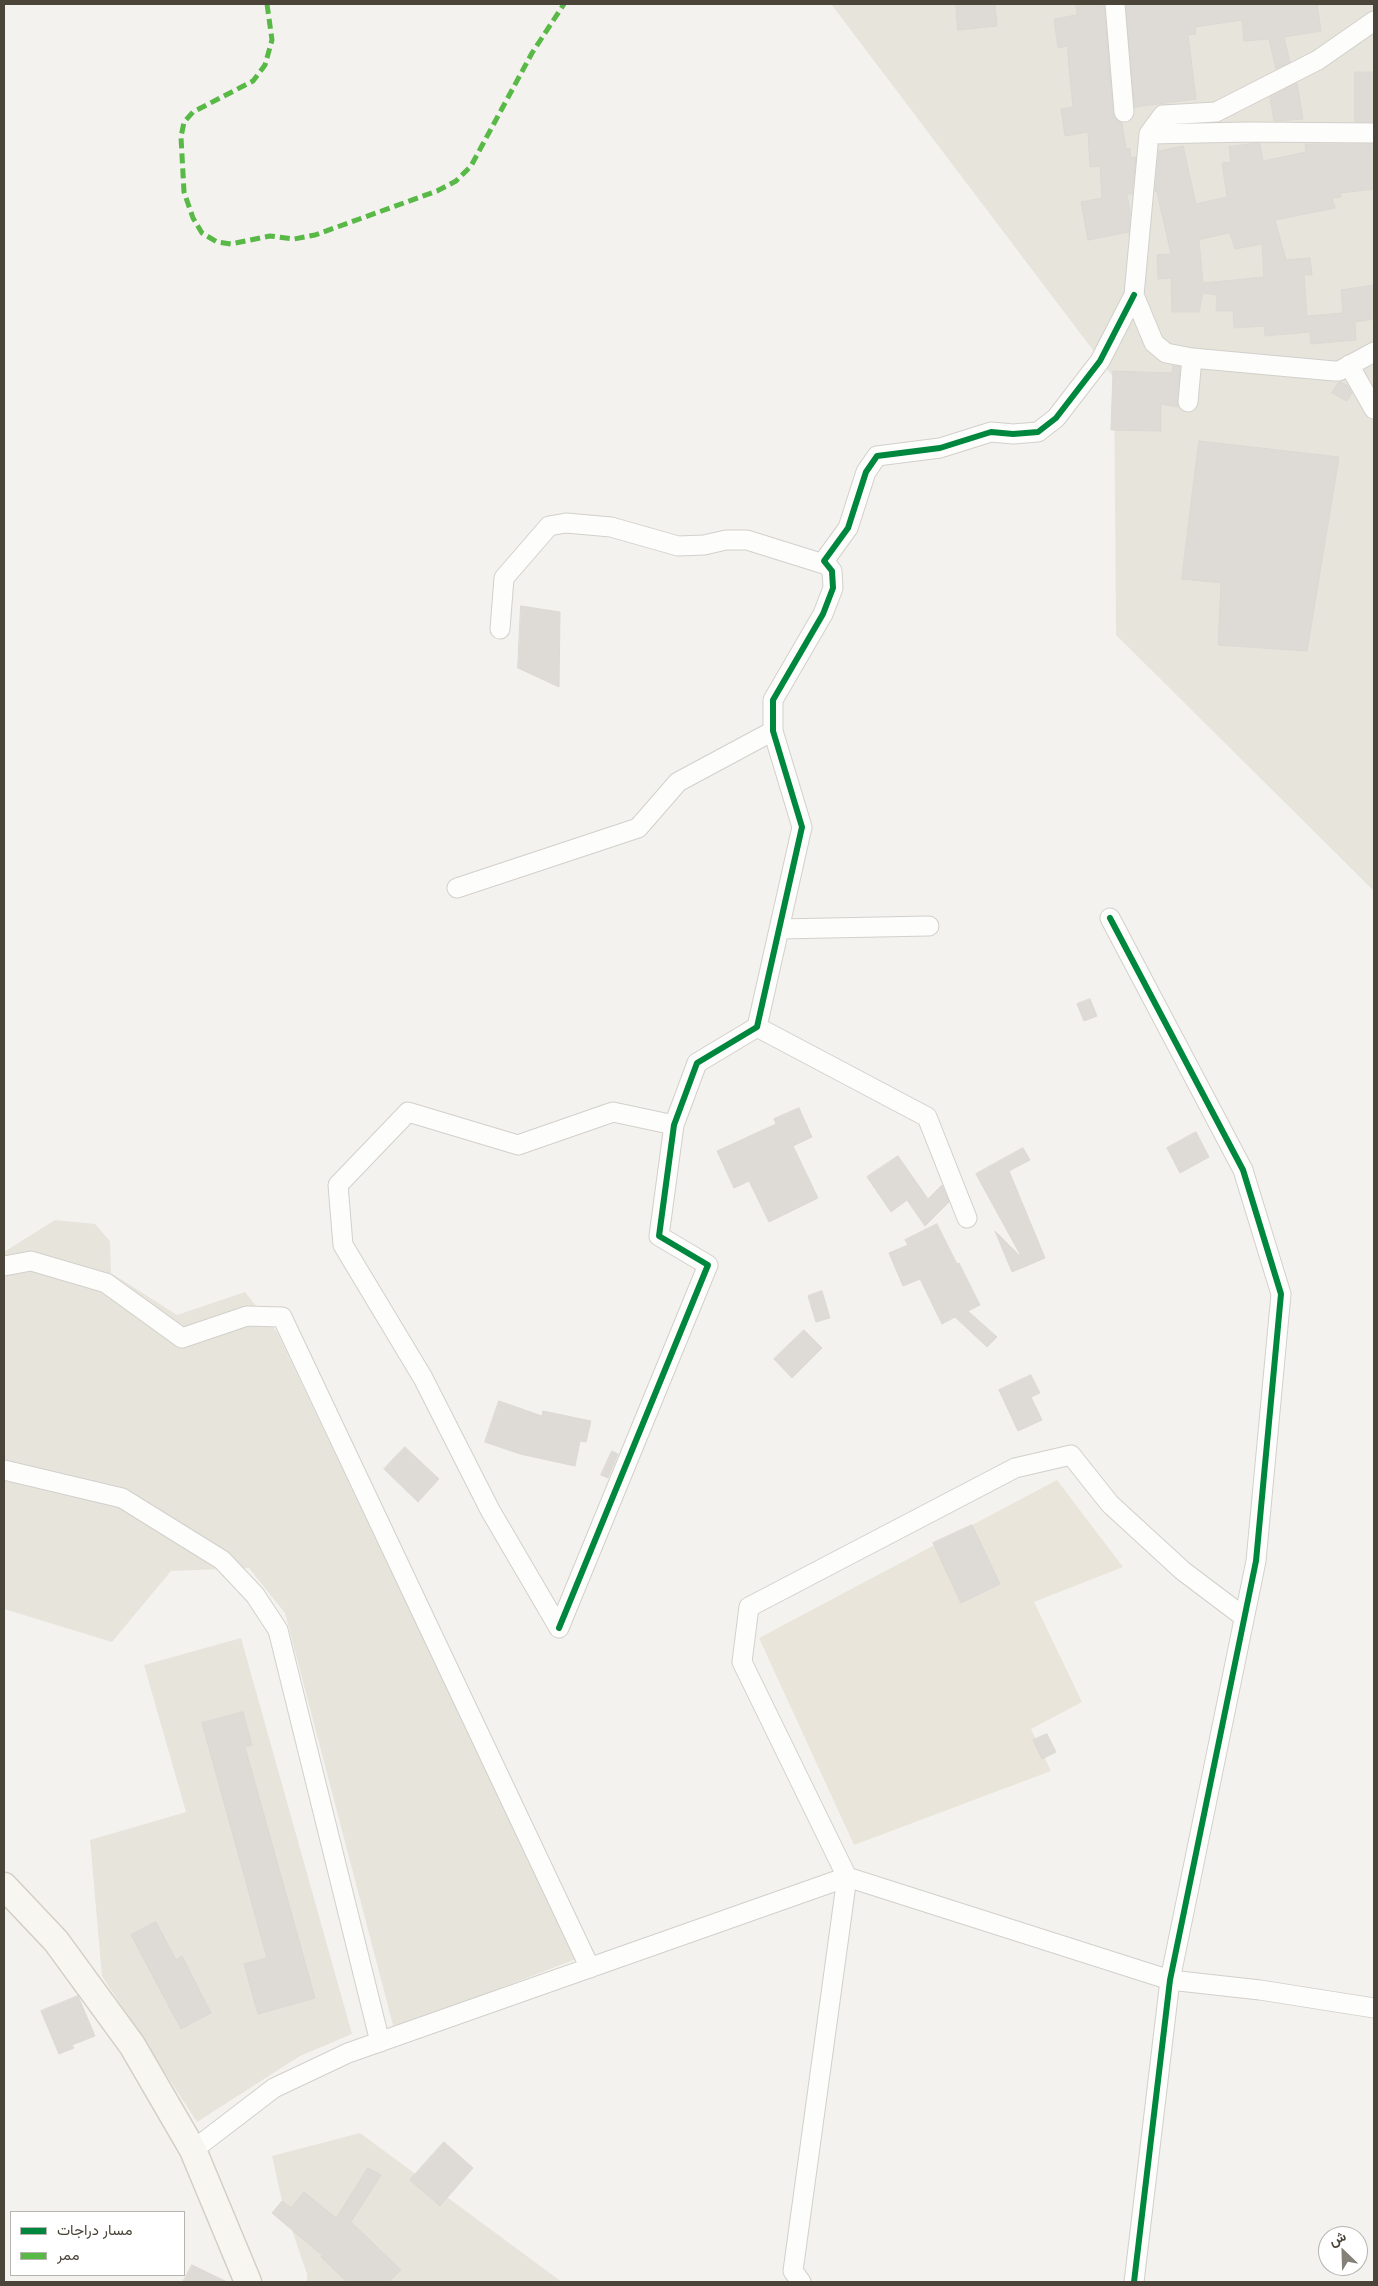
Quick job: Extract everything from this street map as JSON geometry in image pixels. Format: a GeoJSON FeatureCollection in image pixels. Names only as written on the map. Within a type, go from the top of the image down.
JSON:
{"type":"FeatureCollection","features":[{"type":"Feature","properties":{"kind":"street"},"geometry":{"type":"LineString","coordinates":[[1115,4],[1124,112]]}},
{"type":"Feature","properties":{"kind":"street"},"geometry":{"type":"LineString","coordinates":[[674,1124],[613,1112],[518,1145],[408,1112],[338,1186],[343,1245],[424,1378],[490,1510],[559,1628],[708,1265],[659,1236],[674,1124],[697,1063],[757,1027],[802,827],[773,731],[773,700],[823,614],[833,588],[832,571],[824,561],[848,528],[866,472],[878,456],[940,448],[991,432],[1013,434],[1038,432],[1056,418],[1100,361],[1134,295],[1149,134],[1163,115],[1216,112],[1318,60],[1374,21]]}},
{"type":"Feature","properties":{"kind":"street"},"geometry":{"type":"LineString","coordinates":[[1149,134],[1249,132],[1374,133]]}},
{"type":"Feature","properties":{"kind":"street"},"geometry":{"type":"LineString","coordinates":[[1134,295],[1154,343],[1166,353],[1192,358],[1339,371],[1374,352]]}},
{"type":"Feature","properties":{"kind":"street"},"geometry":{"type":"LineString","coordinates":[[1188,402],[1192,358]]}},
{"type":"Feature","properties":{"kind":"street"},"geometry":{"type":"LineString","coordinates":[[1349,365],[1374,410]]}},
{"type":"Feature","properties":{"kind":"street"},"geometry":{"type":"LineString","coordinates":[[500,629],[504,578],[549,526],[566,523],[611,527],[678,546],[704,545],[726,540],[747,540],[827,565]]}},
{"type":"Feature","properties":{"kind":"street"},"geometry":{"type":"LineString","coordinates":[[457,888],[638,828],[678,782],[773,731]]}},
{"type":"Feature","properties":{"kind":"street"},"geometry":{"type":"LineString","coordinates":[[1110,918],[1243,1170],[1280,1294],[1256,1561],[1170,1980],[1134,2282]]}},
{"type":"Feature","properties":{"kind":"street"},"geometry":{"type":"LineString","coordinates":[[779,929],[929,926]]}},
{"type":"Feature","properties":{"kind":"street"},"geometry":{"type":"LineString","coordinates":[[757,1027],[927,1117],[967,1218]]}},
{"type":"Feature","properties":{"kind":"street"},"geometry":{"type":"LineString","coordinates":[[4,1266],[31,1261],[106,1283],[182,1338],[247,1316],[282,1317],[590,1968]]}},
{"type":"Feature","properties":{"kind":"street"},"geometry":{"type":"LineString","coordinates":[[801,2282],[793,2271],[846,1877],[742,1662],[750,1607],[1015,1468],[1072,1455],[1110,1504],[1182,1571],[1244,1617]]}},
{"type":"Feature","properties":{"kind":"street"},"geometry":{"type":"LineString","coordinates":[[4,1470],[122,1498],[222,1560],[255,1594],[278,1630],[380,2042]]}},
{"type":"Feature","properties":{"kind":"street"},"geometry":{"type":"LineString","coordinates":[[193,2150],[274,2088],[348,2053],[846,1877],[1170,1980],[1260,1990],[1374,2008]]}},
{"type":"Feature","properties":{"kind":"street"},"geometry":{"type":"LineString","coordinates":[[4,1886],[56,1941],[132,2045],[193,2150],[248,2282]]}},
{"type":"Feature","properties":{"kind":"shaded area"},"geometry":{"type":"Polygon","coordinates":[[[831,4],[1374,4],[1374,891],[1116,635],[1114,378],[831,4]]]}},
{"type":"Feature","properties":{"kind":"shaded area"},"geometry":{"type":"Polygon","coordinates":[[[55,1220],[95,1224],[110,1241],[111,1273],[177,1315],[245,1292],[277,1332],[576,1959],[394,2029],[285,1613],[249,1568],[171,1571],[112,1642],[4,1609],[4,1252],[55,1220]]]}},
{"type":"Feature","properties":{"kind":"shaded area"},"geometry":{"type":"Polygon","coordinates":[[[1057,1480],[1123,1567],[1034,1602],[1082,1702],[1031,1729],[1051,1771],[854,1845],[759,1638],[1057,1480]]]}},
{"type":"Feature","properties":{"kind":"shaded area"},"geometry":{"type":"Polygon","coordinates":[[[241,1638],[352,2034],[300,2056],[197,2122],[102,1976],[90,1840],[186,1812],[144,1665],[241,1638]]]}},
{"type":"Feature","properties":{"kind":"shaded area"},"geometry":{"type":"Polygon","coordinates":[[[360,2133],[562,2282],[307,2282],[307,2274],[282,2201],[272,2156],[360,2133]]]}},
{"type":"Feature","properties":{"kind":"building"},"geometry":{"type":"Polygon","coordinates":[[[956,4],[995,4],[997,26],[958,30],[956,4]]]}},
{"type":"Feature","properties":{"kind":"building"},"geometry":{"type":"Polygon","coordinates":[[[1076,4],[1104,4],[1113,113],[1115,119],[1122,123],[1126,149],[1130,148],[1131,158],[1136,157],[1132,194],[1127,194],[1130,212],[1129,232],[1088,240],[1081,202],[1102,198],[1100,166],[1090,167],[1088,132],[1065,136],[1061,109],[1073,107],[1067,46],[1058,48],[1054,19],[1077,15],[1076,4]]]}},
{"type":"Feature","properties":{"kind":"building"},"geometry":{"type":"Polygon","coordinates":[[[1126,4],[1317,4],[1321,31],[1284,37],[1290,62],[1276,69],[1269,39],[1244,41],[1242,20],[1195,27],[1196,34],[1188,35],[1196,99],[1135,107],[1126,4]]]}},
{"type":"Feature","properties":{"kind":"building"},"geometry":{"type":"Polygon","coordinates":[[[1355,72],[1374,72],[1374,122],[1355,122],[1355,72]]]}},
{"type":"Feature","properties":{"kind":"building"},"geometry":{"type":"Polygon","coordinates":[[[1297,83],[1303,119],[1274,121],[1270,97],[1297,83]]]}},
{"type":"Feature","properties":{"kind":"building"},"geometry":{"type":"Polygon","coordinates":[[[1260,143],[1263,161],[1306,152],[1305,144],[1374,144],[1374,189],[1340,193],[1341,197],[1332,198],[1335,208],[1275,220],[1286,260],[1310,258],[1312,275],[1304,275],[1307,316],[1343,313],[1341,290],[1374,285],[1374,319],[1355,322],[1356,340],[1311,344],[1310,332],[1265,336],[1264,326],[1234,328],[1233,311],[1216,311],[1217,295],[1203,293],[1199,312],[1172,312],[1171,278],[1158,279],[1157,255],[1171,254],[1157,192],[1155,192],[1159,151],[1183,146],[1196,204],[1227,197],[1222,163],[1231,162],[1229,147],[1260,143]],[[1230,233],[1199,240],[1203,283],[1264,277],[1262,244],[1235,249],[1230,233]]]}},
{"type":"Feature","properties":{"kind":"building"},"geometry":{"type":"Polygon","coordinates":[[[1173,366],[1180,367],[1178,407],[1161,404],[1161,431],[1111,430],[1113,371],[1172,373],[1173,366]]]}},
{"type":"Feature","properties":{"kind":"building"},"geometry":{"type":"Polygon","coordinates":[[[1339,382],[1347,385],[1352,393],[1347,401],[1332,393],[1339,382]]]}},
{"type":"Feature","properties":{"kind":"building"},"geometry":{"type":"Polygon","coordinates":[[[1199,441],[1339,457],[1307,651],[1218,645],[1221,583],[1182,579],[1199,441]]]}},
{"type":"Feature","properties":{"kind":"building"},"geometry":{"type":"Polygon","coordinates":[[[521,606],[560,612],[559,687],[518,668],[521,606]]]}},
{"type":"Feature","properties":{"kind":"building"},"geometry":{"type":"Polygon","coordinates":[[[1090,999],[1097,1016],[1084,1021],[1077,1004],[1090,999]]]}},
{"type":"Feature","properties":{"kind":"building"},"geometry":{"type":"Polygon","coordinates":[[[799,1108],[812,1137],[793,1146],[818,1198],[769,1222],[749,1181],[734,1188],[717,1151],[776,1124],[774,1119],[799,1108]]]}},
{"type":"Feature","properties":{"kind":"building"},"geometry":{"type":"Polygon","coordinates":[[[1196,1132],[1209,1157],[1180,1173],[1167,1148],[1196,1132]]]}},
{"type":"Feature","properties":{"kind":"building"},"geometry":{"type":"Polygon","coordinates":[[[1023,1148],[1030,1160],[1009,1171],[1045,1258],[1012,1272],[995,1231],[1022,1258],[976,1174],[1023,1148]]]}},
{"type":"Feature","properties":{"kind":"building"},"geometry":{"type":"Polygon","coordinates":[[[898,1156],[928,1199],[942,1185],[949,1202],[925,1226],[907,1200],[891,1212],[867,1177],[898,1156]]]}},
{"type":"Feature","properties":{"kind":"building"},"geometry":{"type":"Polygon","coordinates":[[[937,1224],[980,1305],[968,1311],[997,1337],[987,1347],[955,1317],[942,1324],[920,1279],[903,1286],[889,1253],[908,1245],[905,1240],[937,1224]]]}},
{"type":"Feature","properties":{"kind":"building"},"geometry":{"type":"Polygon","coordinates":[[[822,1291],[830,1318],[816,1322],[808,1296],[822,1291]]]}},
{"type":"Feature","properties":{"kind":"building"},"geometry":{"type":"Polygon","coordinates":[[[804,1330],[822,1348],[792,1378],[774,1359],[804,1330]]]}},
{"type":"Feature","properties":{"kind":"building"},"geometry":{"type":"Polygon","coordinates":[[[1031,1375],[1040,1393],[1031,1397],[1042,1420],[1018,1431],[999,1390],[1031,1375]]]}},
{"type":"Feature","properties":{"kind":"building"},"geometry":{"type":"Polygon","coordinates":[[[499,1401],[542,1416],[543,1411],[591,1421],[586,1442],[580,1441],[575,1466],[520,1454],[485,1442],[499,1401]]]}},
{"type":"Feature","properties":{"kind":"building"},"geometry":{"type":"Polygon","coordinates":[[[405,1447],[439,1479],[418,1502],[384,1469],[405,1447]]]}},
{"type":"Feature","properties":{"kind":"building"},"geometry":{"type":"Polygon","coordinates":[[[612,1451],[618,1454],[608,1478],[601,1475],[612,1451]]]}},
{"type":"Feature","properties":{"kind":"building"},"geometry":{"type":"Polygon","coordinates":[[[972,1525],[1000,1584],[961,1603],[933,1543],[972,1525]]]}},
{"type":"Feature","properties":{"kind":"building"},"geometry":{"type":"Polygon","coordinates":[[[243,1712],[252,1745],[245,1747],[315,1998],[258,2014],[244,1964],[267,1958],[202,1723],[243,1712]]]}},
{"type":"Feature","properties":{"kind":"building"},"geometry":{"type":"Polygon","coordinates":[[[1047,1734],[1056,1752],[1042,1759],[1033,1740],[1047,1734]]]}},
{"type":"Feature","properties":{"kind":"building"},"geometry":{"type":"Polygon","coordinates":[[[156,1922],[176,1960],[182,1956],[211,2013],[181,2029],[131,1935],[156,1922]]]}},
{"type":"Feature","properties":{"kind":"building"},"geometry":{"type":"Polygon","coordinates":[[[78,1996],[95,2036],[72,2045],[74,2048],[59,2054],[41,2011],[78,1996]]]}},
{"type":"Feature","properties":{"kind":"building"},"geometry":{"type":"Polygon","coordinates":[[[444,2142],[473,2168],[440,2206],[410,2180],[444,2142]]]}},
{"type":"Feature","properties":{"kind":"building"},"geometry":{"type":"Polygon","coordinates":[[[368,2168],[381,2175],[351,2222],[401,2270],[389,2282],[347,2282],[321,2257],[323,2256],[272,2213],[282,2201],[291,2208],[304,2192],[336,2218],[368,2168]]]}},
{"type":"Feature","properties":{"kind":"building"},"geometry":{"type":"Polygon","coordinates":[[[192,2265],[227,2282],[183,2282],[192,2265]]]}},
{"type":"Feature","properties":{"kind":"marked path"},"geometry":{"type":"LineString","coordinates":[[267,4],[272,40],[265,65],[253,81],[193,112],[184,122],[181,137],[184,192],[193,218],[202,233],[217,242],[231,244],[270,236],[294,239],[315,235],[437,191],[456,181],[471,166],[532,53],[564,4]]}},
{"type":"Feature","properties":{"kind":"cycle path"},"geometry":{"type":"LineString","coordinates":[[559,1628],[708,1265],[659,1236],[674,1125],[697,1063],[757,1027],[802,827],[773,731],[773,700],[823,614],[833,588],[832,571],[824,561],[848,528],[866,472],[877,456],[940,448],[991,432],[1013,434],[1038,432],[1056,418],[1100,361],[1134,295]]}},
{"type":"Feature","properties":{"kind":"cycle path"},"geometry":{"type":"LineString","coordinates":[[1110,918],[1243,1170],[1281,1294],[1256,1561],[1170,1980],[1134,2282]]}}]}
